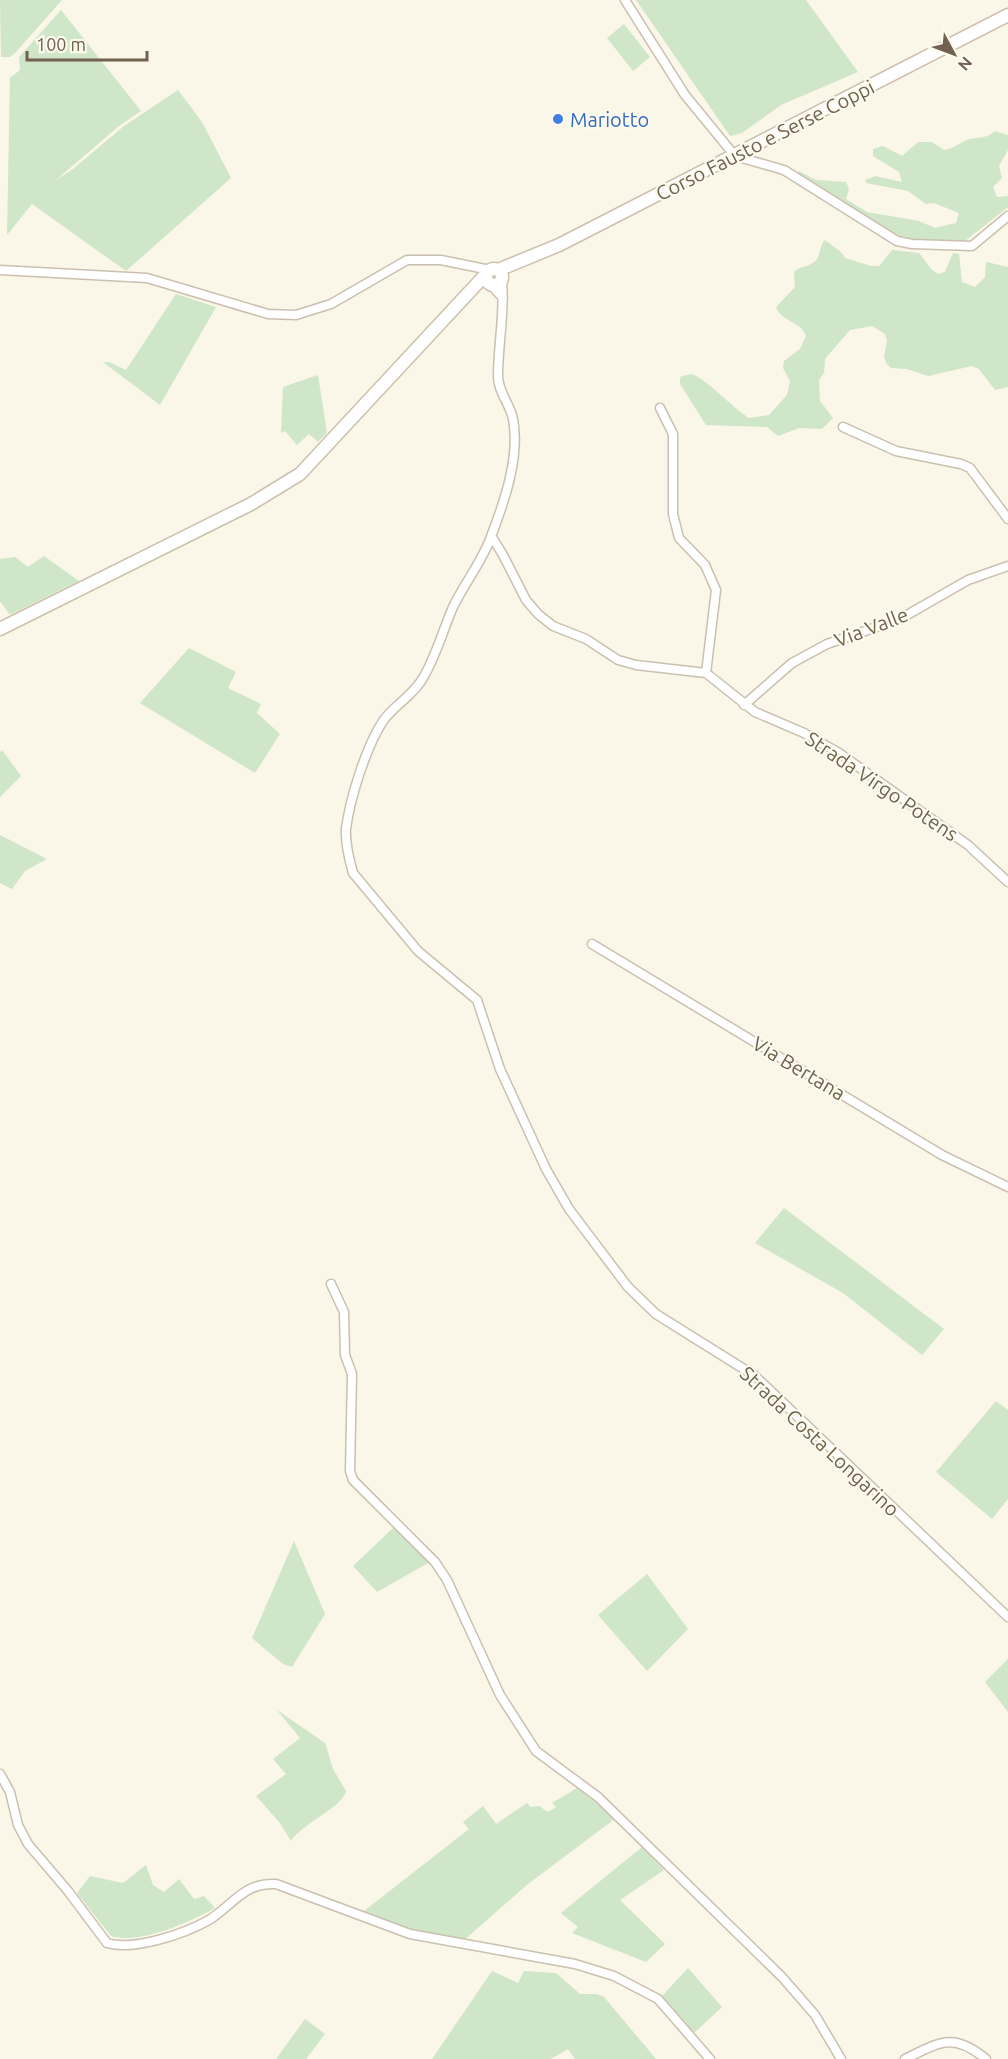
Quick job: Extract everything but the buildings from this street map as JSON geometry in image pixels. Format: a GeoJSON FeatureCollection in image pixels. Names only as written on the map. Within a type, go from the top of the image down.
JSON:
{"type":"FeatureCollection","features":[{"type":"Feature","properties":{"kind":"street"},"geometry":{"type":"LineString","coordinates":[[625,0],[685,94],[735,156],[784,170],[897,241],[912,244],[972,246],[1008,216]]}},
{"type":"Feature","properties":{"kind":"street","name":"Corso Fausto e Serse Coppi"},"geometry":{"type":"LineString","coordinates":[[0,628],[282,487],[327,447],[461,299],[520,262],[735,156],[1008,15]]}},
{"type":"Feature","properties":{"kind":"street"},"geometry":{"type":"LineString","coordinates":[[0,270],[147,278],[268,314],[296,315],[331,304],[407,260],[441,260],[495,278]]}},
{"type":"Feature","properties":{"kind":"street","name":"Strada Costa Longarino"},"geometry":{"type":"LineString","coordinates":[[495,278],[503,298],[498,378],[500,390],[513,417],[515,435],[513,463],[492,537],[454,606],[424,678],[412,694],[383,721],[372,745],[352,797],[346,830],[348,857],[353,873],[418,951],[477,1000],[500,1070],[546,1169],[569,1209],[628,1287],[656,1314],[755,1376],[1008,1617]]}},
{"type":"Feature","properties":{"kind":"street"},"geometry":{"type":"LineString","coordinates":[[492,537],[525,600],[538,615],[554,626],[586,639],[627,662],[706,673],[716,590],[705,565],[679,538],[673,514],[673,434],[660,408]]}},
{"type":"Feature","properties":{"kind":"street"},"geometry":{"type":"LineString","coordinates":[[843,427],[896,451],[970,468],[1008,519]]}},
{"type":"Feature","properties":{"kind":"street","name":"Via Valle"},"geometry":{"type":"LineString","coordinates":[[744,705],[792,663],[826,644],[900,619],[968,580],[1008,566]]}},
{"type":"Feature","properties":{"kind":"street","name":"Strada Virgo Potens"},"geometry":{"type":"LineString","coordinates":[[706,673],[754,712],[824,743],[968,845],[1008,882]]}},
{"type":"Feature","properties":{"kind":"street","name":"Via Bertana"},"geometry":{"type":"LineString","coordinates":[[592,944],[942,1155],[1008,1187]]}},
{"type":"Feature","properties":{"kind":"street"},"geometry":{"type":"LineString","coordinates":[[331,1284],[344,1312],[344,1349],[352,1374],[350,1471],[353,1480],[435,1562],[447,1580],[500,1695],[536,1751],[598,1797],[782,1977],[815,2015],[841,2059]]}},
{"type":"Feature","properties":{"kind":"street"},"geometry":{"type":"LineString","coordinates":[[0,1774],[10,1792],[18,1825],[28,1844],[68,1891],[107,1943],[130,1946],[186,1930],[209,1919],[254,1886],[276,1884],[410,1934],[575,1964],[614,1976],[658,1999],[710,2059]]}},
{"type":"Feature","properties":{"kind":"street"},"geometry":{"type":"LineString","coordinates":[[905,2059],[945,2041],[959,2042],[986,2059]]}},
{"type":"Feature","properties":{"kind":"green space"},"geometry":{"type":"Polygon","coordinates":[[[0,0],[62,0],[15,53],[10,57],[1,57],[0,0]]]}},
{"type":"Feature","properties":{"kind":"green space"},"geometry":{"type":"Polygon","coordinates":[[[636,0],[806,0],[858,72],[781,105],[742,133],[730,136],[636,0]]]}},
{"type":"Feature","properties":{"kind":"green space"},"geometry":{"type":"Polygon","coordinates":[[[61,10],[141,111],[119,126],[55,181],[73,169],[124,126],[178,90],[202,122],[231,178],[126,271],[32,204],[7,235],[10,78],[20,70],[19,57],[61,10]]]}},
{"type":"Feature","properties":{"kind":"green space"},"geometry":{"type":"Polygon","coordinates":[[[624,24],[650,57],[633,71],[607,38],[624,24]]]}},
{"type":"Feature","properties":{"kind":"green space"},"geometry":{"type":"Polygon","coordinates":[[[995,131],[1008,135],[1008,150],[999,166],[1002,178],[993,187],[997,197],[1008,196],[1008,207],[965,241],[912,240],[898,236],[798,174],[799,171],[816,180],[846,182],[849,189],[846,199],[867,212],[919,221],[935,228],[956,223],[959,213],[934,203],[926,204],[908,191],[866,183],[865,180],[875,176],[902,182],[899,172],[873,156],[873,149],[883,146],[902,156],[918,142],[932,142],[944,150],[967,140],[988,136],[995,131]]]}},
{"type":"Feature","properties":{"kind":"green space"},"geometry":{"type":"Polygon","coordinates":[[[825,240],[845,258],[871,266],[879,266],[892,250],[919,253],[938,274],[945,272],[953,253],[959,254],[962,282],[975,287],[985,277],[986,262],[1008,267],[1008,387],[995,390],[979,369],[972,366],[928,376],[907,369],[891,368],[884,356],[887,341],[885,334],[872,326],[850,330],[825,359],[824,373],[819,380],[820,401],[833,418],[822,429],[799,428],[778,436],[767,427],[706,425],[680,384],[680,377],[694,375],[749,418],[769,415],[787,395],[790,381],[783,368],[784,361],[800,349],[806,336],[800,327],[782,316],[776,307],[795,287],[794,272],[815,262],[825,240]]]}},
{"type":"Feature","properties":{"kind":"green space"},"geometry":{"type":"Polygon","coordinates":[[[176,294],[216,307],[160,405],[103,362],[109,362],[126,370],[176,294]]]}},
{"type":"Feature","properties":{"kind":"green space"},"geometry":{"type":"Polygon","coordinates":[[[318,375],[327,433],[318,442],[309,434],[297,445],[285,431],[281,433],[283,387],[318,375]]]}},
{"type":"Feature","properties":{"kind":"green space"},"geometry":{"type":"Polygon","coordinates":[[[44,556],[79,581],[10,615],[0,601],[0,559],[15,557],[28,567],[44,556]]]}},
{"type":"Feature","properties":{"kind":"green space"},"geometry":{"type":"Polygon","coordinates":[[[189,648],[236,672],[228,688],[261,704],[257,713],[280,734],[255,773],[140,703],[189,648]]]}},
{"type":"Feature","properties":{"kind":"green space"},"geometry":{"type":"Polygon","coordinates":[[[2,750],[21,776],[0,797],[0,752],[2,750]]]}},
{"type":"Feature","properties":{"kind":"green space"},"geometry":{"type":"Polygon","coordinates":[[[0,835],[47,859],[25,871],[12,889],[0,883],[0,835]]]}},
{"type":"Feature","properties":{"kind":"green space"},"geometry":{"type":"Polygon","coordinates":[[[784,1208],[944,1329],[922,1355],[843,1293],[755,1243],[784,1208]]]}},
{"type":"Feature","properties":{"kind":"green space"},"geometry":{"type":"Polygon","coordinates":[[[996,1401],[1008,1410],[1008,1499],[992,1519],[936,1472],[996,1401]]]}},
{"type":"Feature","properties":{"kind":"green space"},"geometry":{"type":"Polygon","coordinates":[[[394,1527],[430,1562],[377,1592],[353,1566],[394,1527]]]}},
{"type":"Feature","properties":{"kind":"green space"},"geometry":{"type":"Polygon","coordinates":[[[294,1541],[325,1614],[292,1667],[283,1664],[252,1638],[294,1541]]]}},
{"type":"Feature","properties":{"kind":"green space"},"geometry":{"type":"Polygon","coordinates":[[[647,1574],[688,1629],[647,1671],[598,1615],[647,1574]]]}},
{"type":"Feature","properties":{"kind":"green space"},"geometry":{"type":"Polygon","coordinates":[[[1008,1659],[1008,1712],[985,1682],[1008,1659]]]}},
{"type":"Feature","properties":{"kind":"green space"},"geometry":{"type":"Polygon","coordinates":[[[277,1710],[325,1743],[333,1769],[346,1791],[338,1803],[305,1827],[291,1841],[280,1823],[256,1796],[286,1774],[273,1759],[300,1738],[277,1710]]]}},
{"type":"Feature","properties":{"kind":"green space"},"geometry":{"type":"Polygon","coordinates":[[[577,1788],[616,1818],[528,1884],[463,1941],[411,1930],[364,1911],[469,1829],[463,1822],[483,1806],[496,1824],[527,1803],[531,1807],[539,1806],[548,1812],[556,1807],[552,1803],[577,1788]]]}},
{"type":"Feature","properties":{"kind":"green space"},"geometry":{"type":"Polygon","coordinates":[[[642,1847],[664,1870],[620,1900],[665,1944],[646,1962],[572,1933],[578,1927],[561,1913],[642,1847]]]}},
{"type":"Feature","properties":{"kind":"green space"},"geometry":{"type":"Polygon","coordinates":[[[146,1865],[153,1885],[164,1892],[179,1879],[194,1899],[204,1896],[215,1908],[192,1920],[150,1935],[122,1938],[111,1936],[77,1893],[90,1876],[123,1883],[146,1865]]]}},
{"type":"Feature","properties":{"kind":"green space"},"geometry":{"type":"Polygon","coordinates":[[[688,1968],[722,2007],[694,2033],[662,1996],[688,1968]]]}},
{"type":"Feature","properties":{"kind":"green space"},"geometry":{"type":"Polygon","coordinates":[[[492,1971],[518,1983],[524,1971],[556,1973],[580,1994],[596,1994],[604,1997],[656,2059],[575,2059],[568,2049],[551,2059],[432,2059],[492,1971]]]}},
{"type":"Feature","properties":{"kind":"green space"},"geometry":{"type":"Polygon","coordinates":[[[305,2019],[325,2034],[306,2059],[276,2059],[305,2019]]]}},
{"type":"Feature","properties":{"kind":"place","name":"Mariotto"},"geometry":{"type":"Point","coordinates":[558,119]}}]}
